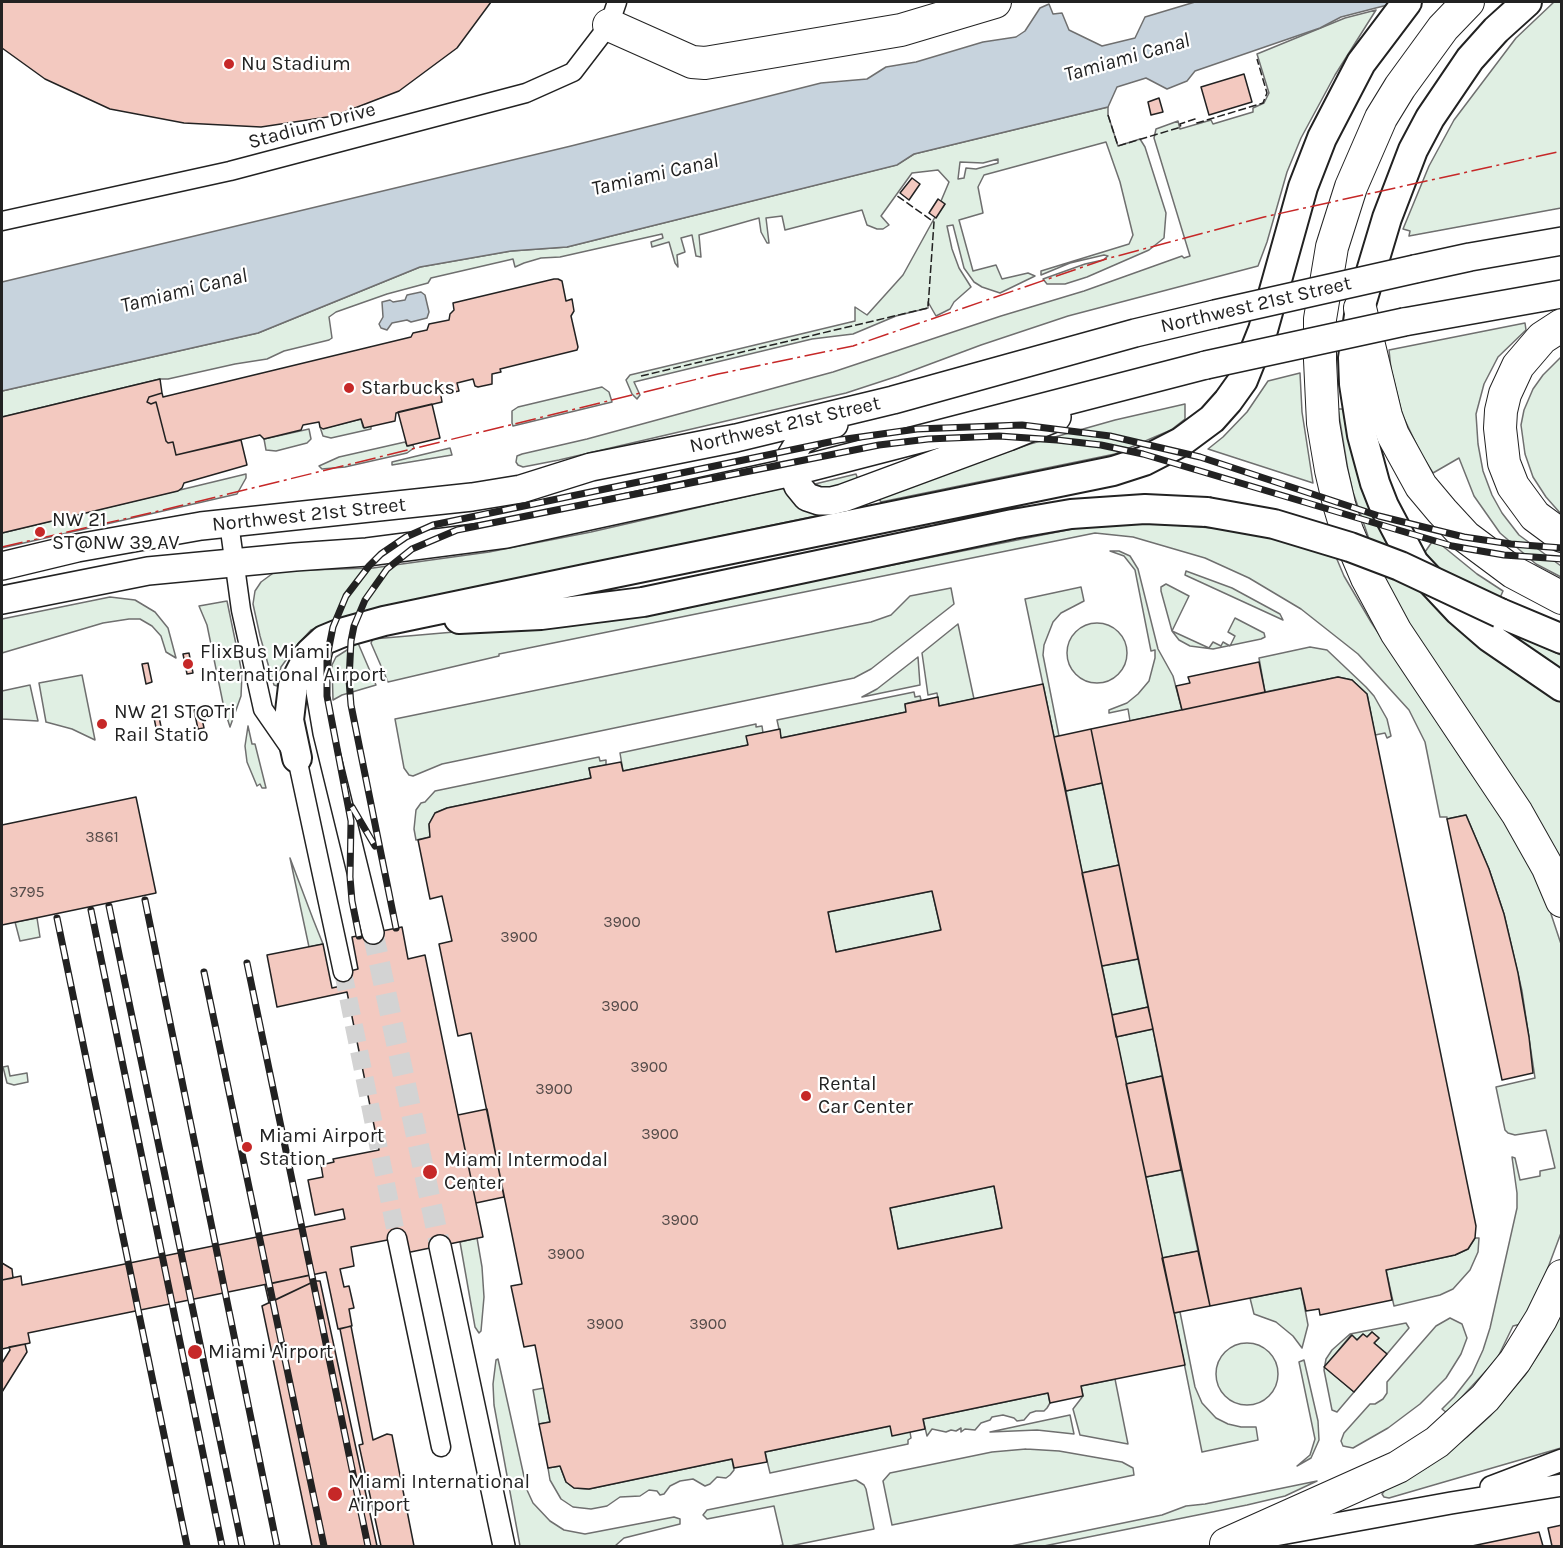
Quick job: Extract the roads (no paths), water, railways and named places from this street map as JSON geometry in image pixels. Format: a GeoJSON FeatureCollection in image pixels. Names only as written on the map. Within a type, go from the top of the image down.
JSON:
{"type":"FeatureCollection","features":[{"type":"Feature","properties":{"kind":"highway"},"geometry":{"type":"LineString","coordinates":[[613,13],[692,62],[705,63],[901,30],[995,2]]}},
{"type":"Feature","properties":{"kind":"highway"},"geometry":{"type":"LineString","coordinates":[[297,758],[289,720],[294,686],[310,653],[324,640],[358,627],[1113,471],[1138,463],[1181,442],[1212,419],[1243,380],[1271,306],[1308,171],[1328,124],[1374,44],[1407,2]]}},
{"type":"Feature","properties":{"kind":"highway"},"geometry":{"type":"LineString","coordinates":[[1468,2],[1443,27],[1400,87],[1381,118],[1351,187],[1332,248],[1320,319],[1323,423],[1339,504],[1347,531],[1367,578],[1410,655],[1517,813],[1548,867],[1562,901]]}},
{"type":"Feature","properties":{"kind":"highway"},"geometry":{"type":"LineString","coordinates":[[1527,2],[1470,58],[1430,118],[1413,150],[1399,184],[1360,308],[1353,358],[1354,384],[1362,435],[1375,483],[1414,563],[1460,611],[1511,653],[1562,687]]}},
{"type":"Feature","properties":{"kind":"highway"},"geometry":{"type":"LineString","coordinates":[[1360,308],[1386,416],[1393,435],[1421,486],[1467,537],[1513,572],[1562,598]]}},
{"type":"Feature","properties":{"kind":"highway"},"geometry":{"type":"LineString","coordinates":[[1562,324],[1542,338],[1518,366],[1505,394],[1500,429],[1504,463],[1513,486],[1535,516],[1562,536]]}},
{"type":"Feature","properties":{"kind":"highway"},"geometry":{"type":"LineString","coordinates":[[409,616],[469,619],[582,610],[667,598],[1050,517],[1145,509],[1207,512],[1274,524],[1400,566],[1562,639]]}},
{"type":"Feature","properties":{"kind":"highway"},"geometry":{"type":"LineString","coordinates":[[1220,1545],[1398,1467],[1437,1442],[1485,1398],[1515,1361],[1549,1304],[1562,1276]]}},
{"type":"Feature","properties":{"kind":"main road","name":"Northwest 21st Street"},"geometry":{"type":"LineString","coordinates":[[2,566],[77,548],[230,523],[521,489],[591,467],[736,438],[892,400],[1125,336],[1215,314],[1415,269],[1562,241]]}},
{"type":"Feature","properties":{"kind":"main road","name":"Northwest 21st Street"},"geometry":{"type":"LineString","coordinates":[[2,600],[148,571],[367,552],[506,534],[792,472],[1206,365],[1404,322],[1562,294]]}},
{"type":"Feature","properties":{"kind":"main road"},"geometry":{"type":"LineString","coordinates":[[892,400],[818,431],[800,441],[791,456],[792,472],[798,486],[807,496],[819,501],[831,501],[1008,437],[1152,378]]}},
{"type":"Feature","properties":{"kind":"street","name":"Stadium Drive"},"geometry":{"type":"LineString","coordinates":[[2,220],[230,171],[526,93],[573,72],[613,13]]}},
{"type":"Feature","properties":{"kind":"street"},"geometry":{"type":"LineString","coordinates":[[230,523],[241,610],[263,708],[297,758],[343,972]]}},
{"type":"Feature","properties":{"kind":"street"},"geometry":{"type":"LineString","coordinates":[[324,640],[318,676],[324,733],[373,933]]}},
{"type":"Feature","properties":{"kind":"street"},"geometry":{"type":"LineString","coordinates":[[397,1238],[441,1447]]}},
{"type":"Feature","properties":{"kind":"street"},"geometry":{"type":"LineString","coordinates":[[440,1246],[504,1546]]}},
{"type":"Feature","properties":{"kind":"street"},"geometry":{"type":"LineString","coordinates":[[1451,1503],[1562,1460]]}},
{"type":"Feature","properties":{"kind":"street"},"geometry":{"type":"LineString","coordinates":[[1220,1545],[1562,1485]]}},
{"type":"Feature","properties":{"kind":"water","name":"Tamiami Canal"},"geometry":{"type":"Polygon","coordinates":[[[1195,2],[1399,2],[1341,17],[1320,28],[1195,71],[1187,81],[1167,89],[1146,78],[1117,87],[1108,107],[914,154],[897,165],[567,247],[511,251],[420,267],[258,333],[2,391],[2,282],[571,146],[821,83],[867,79],[886,67],[916,62],[983,42],[1016,37],[1025,31],[1040,8],[1049,4],[1053,14],[1062,13],[1069,30],[1102,46],[1135,38],[1145,17],[1195,2]]]}},
{"type":"Feature","properties":{"kind":"water"},"geometry":{"type":"Polygon","coordinates":[[[421,292],[425,295],[429,312],[427,318],[392,323],[387,330],[381,328],[379,324],[383,317],[382,302],[405,300],[407,295],[421,292]]]}},
{"type":"Feature","properties":{"kind":"tunnel"},"geometry":{"type":"LineString","coordinates":[[373,933],[440,1246]]}},
{"type":"Feature","properties":{"kind":"tunnel"},"geometry":{"type":"LineString","coordinates":[[343,972],[397,1238]]}},
{"type":"Feature","properties":{"kind":"railway"},"geometry":{"type":"LineString","coordinates":[[359,936],[350,877],[351,821],[327,696],[327,658],[333,627],[346,596],[369,566],[381,554],[406,537],[433,525],[839,440],[917,429],[1022,425],[1110,436],[1200,457],[1379,516],[1464,537],[1562,548]]}},
{"type":"Feature","properties":{"kind":"railway"},"geometry":{"type":"LineString","coordinates":[[396,928],[351,705],[349,680],[351,641],[354,626],[365,600],[387,569],[412,549],[457,530],[879,445],[928,439],[999,436],[1101,445],[1143,454],[1452,546],[1504,555],[1562,559]]}},
{"type":"Feature","properties":{"kind":"railway"},"geometry":{"type":"LineString","coordinates":[[352,807],[375,846]]}},
{"type":"Feature","properties":{"kind":"railway"},"geometry":{"type":"LineString","coordinates":[[145,900],[277,1546]]}},
{"type":"Feature","properties":{"kind":"railway"},"geometry":{"type":"LineString","coordinates":[[109,906],[242,1546]]}},
{"type":"Feature","properties":{"kind":"railway"},"geometry":{"type":"LineString","coordinates":[[91,910],[222,1546]]}},
{"type":"Feature","properties":{"kind":"railway"},"geometry":{"type":"LineString","coordinates":[[57,918],[187,1546]]}},
{"type":"Feature","properties":{"kind":"railway"},"geometry":{"type":"LineString","coordinates":[[247,963],[368,1546]]}},
{"type":"Feature","properties":{"kind":"railway"},"geometry":{"type":"LineString","coordinates":[[204,972],[324,1546]]}},
{"type":"Feature","properties":{"kind":"place","name":"Nu Stadium"},"geometry":{"type":"Point","coordinates":[229,64]}},
{"type":"Feature","properties":{"kind":"place","name":"Starbucks"},"geometry":{"type":"Point","coordinates":[349,388]}},
{"type":"Feature","properties":{"kind":"place","name":"NW 21 ST@NW 39 AV"},"geometry":{"type":"Point","coordinates":[40,532]}},
{"type":"Feature","properties":{"kind":"place","name":"FlixBus Miami International Airport"},"geometry":{"type":"Point","coordinates":[188,664]}},
{"type":"Feature","properties":{"kind":"place","name":"NW 21 ST@Tri Rail Statio"},"geometry":{"type":"Point","coordinates":[102,724]}},
{"type":"Feature","properties":{"kind":"place","name":"Rental Car Center"},"geometry":{"type":"Point","coordinates":[806,1096]}},
{"type":"Feature","properties":{"kind":"place","name":"Miami Airport Station"},"geometry":{"type":"Point","coordinates":[247,1147]}},
{"type":"Feature","properties":{"kind":"place","name":"Miami Intermodal Center"},"geometry":{"type":"Point","coordinates":[430,1172]}},
{"type":"Feature","properties":{"kind":"place","name":"Miami Airport"},"geometry":{"type":"Point","coordinates":[195,1352]}},
{"type":"Feature","properties":{"kind":"place","name":"Miami International Airport"},"geometry":{"type":"Point","coordinates":[335,1494]}}]}
